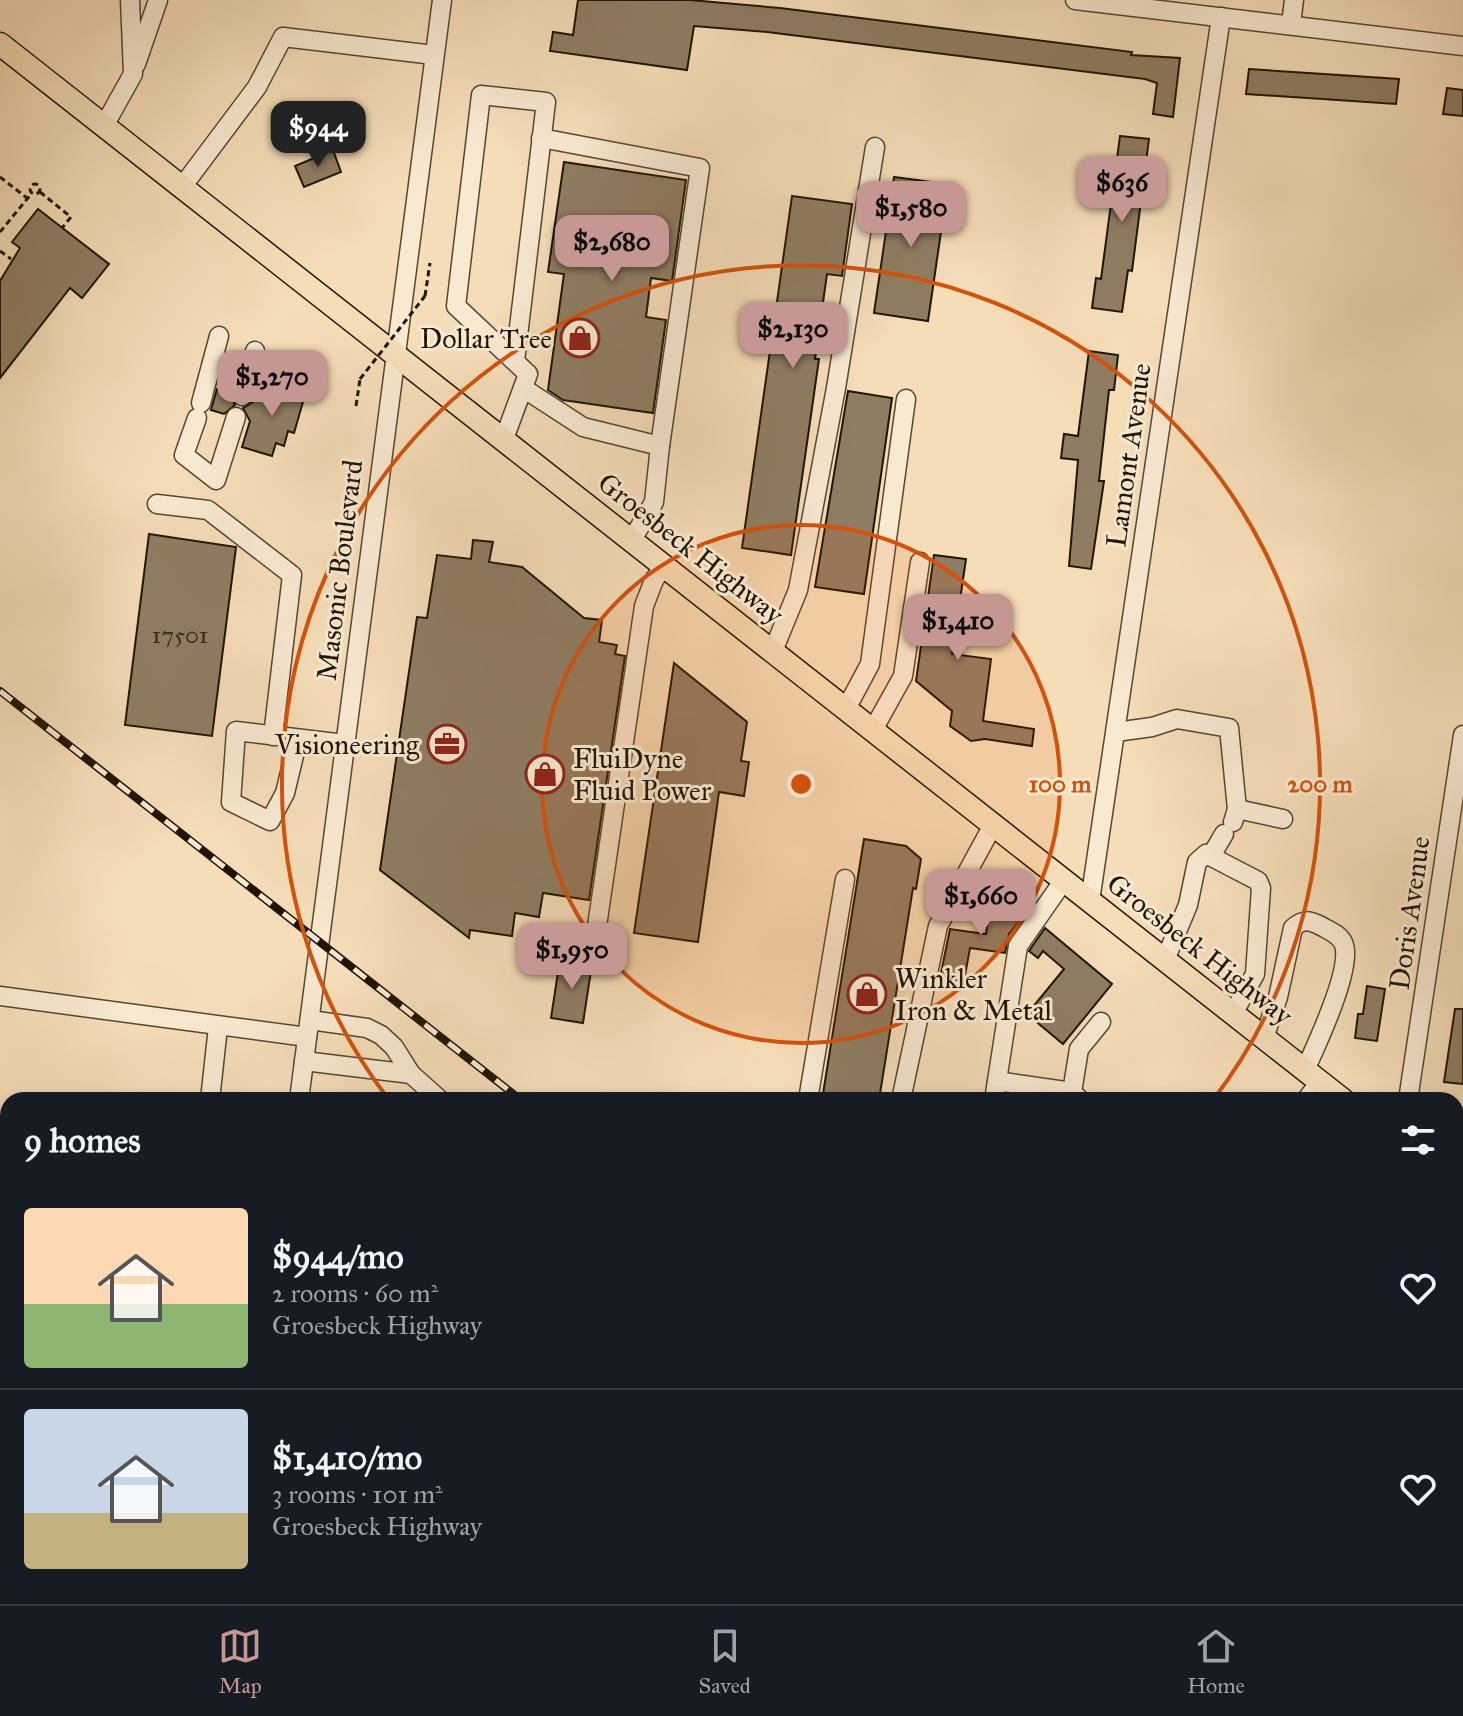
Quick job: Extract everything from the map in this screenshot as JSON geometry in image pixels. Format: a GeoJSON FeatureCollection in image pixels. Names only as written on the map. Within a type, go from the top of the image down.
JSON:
{"type":"FeatureCollection","features":[{"type":"Feature","properties":{"kind":"main road","name":"Groesbeck Highway"},"geometry":{"type":"LineString","coordinates":[[0,44],[1333,1092]]}},
{"type":"Feature","properties":{"kind":"street"},"geometry":{"type":"LineString","coordinates":[[130,0],[133,74]]}},
{"type":"Feature","properties":{"kind":"street"},"geometry":{"type":"LineString","coordinates":[[104,126],[133,74],[158,0]]}},
{"type":"Feature","properties":{"kind":"street","name":"Masonic Boulevard"},"geometry":{"type":"LineString","coordinates":[[300,1092],[442,0]]}},
{"type":"Feature","properties":{"kind":"street"},"geometry":{"type":"LineString","coordinates":[[1075,0],[1463,46]]}},
{"type":"Feature","properties":{"kind":"street"},"geometry":{"type":"LineString","coordinates":[[1291,24],[1294,0]]}},
{"type":"Feature","properties":{"kind":"street","name":"Lamont Avenue"},"geometry":{"type":"LineString","coordinates":[[1090,901],[1221,17]]}},
{"type":"Feature","properties":{"kind":"street"},"geometry":{"type":"LineString","coordinates":[[182,187],[257,87],[283,37],[434,55]]}},
{"type":"Feature","properties":{"kind":"street"},"geometry":{"type":"LineString","coordinates":[[504,439],[528,374],[456,306],[481,95],[546,102],[515,361]]}},
{"type":"Feature","properties":{"kind":"street"},"geometry":{"type":"LineString","coordinates":[[541,138],[700,168],[654,502],[632,540]]}},
{"type":"Feature","properties":{"kind":"street"},"geometry":{"type":"LineString","coordinates":[[773,651],[798,590],[836,388],[875,147]]}},
{"type":"Feature","properties":{"kind":"street"},"geometry":{"type":"LineString","coordinates":[[219,336],[184,455],[216,480],[236,417]]}},
{"type":"Feature","properties":{"kind":"street"},"geometry":{"type":"LineString","coordinates":[[242,396],[255,351]]}},
{"type":"Feature","properties":{"kind":"street"},"geometry":{"type":"LineString","coordinates":[[523,388],[583,427],[660,446]]}},
{"type":"Feature","properties":{"kind":"street"},"geometry":{"type":"LineString","coordinates":[[846,709],[870,664],[906,399]]}},
{"type":"Feature","properties":{"kind":"street"},"geometry":{"type":"LineString","coordinates":[[157,504],[208,510],[292,575],[273,736]]}},
{"type":"Feature","properties":{"kind":"street"},"geometry":{"type":"LineString","coordinates":[[873,730],[903,676],[920,562]]}},
{"type":"Feature","properties":{"kind":"street"},"geometry":{"type":"LineString","coordinates":[[596,933],[644,606],[654,580],[664,566]]}},
{"type":"Feature","properties":{"kind":"street"},"geometry":{"type":"LineString","coordinates":[[1116,732],[1152,727],[1177,719],[1229,728],[1231,822],[1211,856]]}},
{"type":"Feature","properties":{"kind":"street"},"geometry":{"type":"LineString","coordinates":[[298,739],[285,793],[270,821],[231,802],[236,731],[345,744]]}},
{"type":"Feature","properties":{"kind":"street","name":"Doris Avenue"},"geometry":{"type":"LineString","coordinates":[[1409,1092],[1463,735]]}},
{"type":"Feature","properties":{"kind":"street"},"geometry":{"type":"LineString","coordinates":[[1231,822],[1283,819]]}},
{"type":"Feature","properties":{"kind":"street"},"geometry":{"type":"LineString","coordinates":[[903,1092],[938,926],[993,825]]}},
{"type":"Feature","properties":{"kind":"street"},"geometry":{"type":"LineString","coordinates":[[1165,960],[1188,905],[1197,862],[1206,854],[1258,881],[1261,888],[1255,974],[1233,1014]]}},
{"type":"Feature","properties":{"kind":"street"},"geometry":{"type":"LineString","coordinates":[[809,1092],[845,879]]}},
{"type":"Feature","properties":{"kind":"street"},"geometry":{"type":"LineString","coordinates":[[995,1092],[1018,946],[1064,880]]}},
{"type":"Feature","properties":{"kind":"street"},"geometry":{"type":"LineString","coordinates":[[1264,1038],[1278,997],[1293,928],[1300,921],[1311,921],[1338,935],[1344,946],[1339,982],[1308,1092]]}},
{"type":"Feature","properties":{"kind":"street"},"geometry":{"type":"LineString","coordinates":[[0,996],[218,1027],[375,1031],[394,1047],[411,1074],[431,1092]]}},
{"type":"Feature","properties":{"kind":"street"},"geometry":{"type":"LineString","coordinates":[[1076,1092],[1079,1049],[1101,1022]]}},
{"type":"Feature","properties":{"kind":"street"},"geometry":{"type":"LineString","coordinates":[[211,1092],[218,1027]]}},
{"type":"Feature","properties":{"kind":"street"},"geometry":{"type":"LineString","coordinates":[[304,1061],[411,1074]]}},
{"type":"Feature","properties":{"kind":"street"},"geometry":{"type":"LineString","coordinates":[[997,1081],[1055,1092]]}},
{"type":"Feature","properties":{"kind":"path"},"geometry":{"type":"LineString","coordinates":[[0,177],[27,198]]}},
{"type":"Feature","properties":{"kind":"path"},"geometry":{"type":"LineString","coordinates":[[32,193],[34,184],[40,187],[40,192],[71,217],[62,228]]}},
{"type":"Feature","properties":{"kind":"path"},"geometry":{"type":"LineString","coordinates":[[0,232],[27,198],[32,193],[40,192]]}},
{"type":"Feature","properties":{"kind":"path"},"geometry":{"type":"LineString","coordinates":[[0,251],[11,259]]}},
{"type":"Feature","properties":{"kind":"path"},"geometry":{"type":"LineString","coordinates":[[356,406],[360,379],[425,296],[430,263]]}},
{"type":"Feature","properties":{"kind":"building"},"geometry":{"type":"Polygon","coordinates":[[[578,0],[690,0],[780,8],[1132,52],[1131,55],[1180,58],[1173,117],[1153,114],[1157,83],[1145,79],[767,32],[694,26],[687,70],[550,51],[553,32],[573,35],[578,0]]]}},
{"type":"Feature","properties":{"kind":"building"},"geometry":{"type":"Polygon","coordinates":[[[1249,69],[1399,79],[1396,104],[1246,94],[1249,69]]]}},
{"type":"Feature","properties":{"kind":"building"},"geometry":{"type":"Polygon","coordinates":[[[1447,88],[1463,90],[1463,116],[1443,114],[1447,88]]]}},
{"type":"Feature","properties":{"kind":"building"},"geometry":{"type":"Polygon","coordinates":[[[1120,136],[1149,139],[1132,271],[1128,270],[1122,312],[1092,308],[1096,278],[1101,279],[1120,136]]]}},
{"type":"Feature","properties":{"kind":"building"},"geometry":{"type":"Polygon","coordinates":[[[333,150],[341,172],[304,187],[295,166],[333,150]]]}},
{"type":"Feature","properties":{"kind":"building"},"geometry":{"type":"Polygon","coordinates":[[[564,162],[686,180],[672,281],[651,278],[646,317],[666,320],[653,413],[563,400],[548,390],[564,274],[548,272],[564,162]]]}},
{"type":"Feature","properties":{"kind":"building"},"geometry":{"type":"Polygon","coordinates":[[[894,177],[948,184],[928,321],[874,313],[894,177]]]}},
{"type":"Feature","properties":{"kind":"building"},"geometry":{"type":"Polygon","coordinates":[[[792,196],[852,204],[842,276],[827,274],[815,359],[819,359],[791,555],[742,548],[792,196]]]}},
{"type":"Feature","properties":{"kind":"building"},"geometry":{"type":"Polygon","coordinates":[[[38,209],[109,264],[82,298],[70,288],[0,378],[0,281],[20,248],[12,242],[38,209]]]}},
{"type":"Feature","properties":{"kind":"building"},"geometry":{"type":"Polygon","coordinates":[[[1089,351],[1118,355],[1114,390],[1109,390],[1099,481],[1104,481],[1091,569],[1069,566],[1078,460],[1061,458],[1064,434],[1078,436],[1089,351]]]}},
{"type":"Feature","properties":{"kind":"building"},"geometry":{"type":"Polygon","coordinates":[[[261,383],[305,395],[294,433],[288,431],[284,446],[276,443],[272,456],[242,447],[250,421],[243,408],[256,400],[261,383]]]}},
{"type":"Feature","properties":{"kind":"building"},"geometry":{"type":"Polygon","coordinates":[[[217,389],[230,393],[235,405],[224,414],[211,410],[217,389]]]}},
{"type":"Feature","properties":{"kind":"building"},"geometry":{"type":"Polygon","coordinates":[[[848,391],[892,398],[864,594],[815,587],[848,391]]]}},
{"type":"Feature","properties":{"kind":"building"},"geometry":{"type":"Polygon","coordinates":[[[149,534],[236,547],[212,736],[125,725],[149,534]]]}},
{"type":"Feature","properties":{"kind":"building"},"geometry":{"type":"Polygon","coordinates":[[[473,540],[493,542],[489,562],[522,567],[584,618],[602,620],[599,642],[617,645],[615,654],[625,656],[589,900],[543,893],[539,917],[515,913],[512,936],[470,930],[469,938],[380,870],[417,617],[427,618],[437,555],[471,559],[473,540]]]}},
{"type":"Feature","properties":{"kind":"building"},"geometry":{"type":"Polygon","coordinates":[[[934,555],[966,559],[952,654],[991,659],[983,721],[1034,729],[1032,746],[985,739],[971,741],[950,726],[952,711],[916,681],[934,555]]]}},
{"type":"Feature","properties":{"kind":"building"},"geometry":{"type":"Polygon","coordinates":[[[674,663],[747,722],[741,761],[749,762],[744,796],[719,792],[698,942],[634,933],[674,663]]]}},
{"type":"Feature","properties":{"kind":"building","name":"Winkler Iron & Metal"},"geometry":{"type":"Polygon","coordinates":[[[864,839],[906,846],[921,859],[916,889],[913,888],[880,1092],[823,1092],[864,839]]]}},
{"type":"Feature","properties":{"kind":"building"},"geometry":{"type":"Polygon","coordinates":[[[993,888],[1026,913],[1009,934],[1005,953],[970,948],[964,981],[940,978],[950,929],[986,934],[993,888]]]}},
{"type":"Feature","properties":{"kind":"building"},"geometry":{"type":"Polygon","coordinates":[[[1045,928],[1112,984],[1063,1044],[1027,1014],[1064,969],[1043,951],[1038,958],[1029,951],[1045,928]]]}},
{"type":"Feature","properties":{"kind":"building"},"geometry":{"type":"Polygon","coordinates":[[[560,959],[592,964],[583,1023],[551,1018],[560,959]]]}},
{"type":"Feature","properties":{"kind":"building"},"geometry":{"type":"Polygon","coordinates":[[[1367,986],[1385,989],[1377,1041],[1355,1038],[1358,1014],[1363,1014],[1367,986]]]}},
{"type":"Feature","properties":{"kind":"building"},"geometry":{"type":"Polygon","coordinates":[[[1455,1009],[1463,1009],[1463,1084],[1444,1082],[1455,1009]]]}},
{"type":"Feature","properties":{"kind":"railway"},"geometry":{"type":"LineString","coordinates":[[0,691],[511,1092]]}},
{"type":"Feature","properties":{"kind":"place","name":"Dollar Tree"},"geometry":{"type":"Point","coordinates":[580,338]}},
{"type":"Feature","properties":{"kind":"place","name":"Visioneering"},"geometry":{"type":"Point","coordinates":[447,744]}},
{"type":"Feature","properties":{"kind":"place","name":"FluiDyne Fluid Power"},"geometry":{"type":"Point","coordinates":[545,774]}},
{"type":"Feature","properties":{"kind":"place","name":"Winkler Iron & Metal"},"geometry":{"type":"Point","coordinates":[867,994]}}]}
